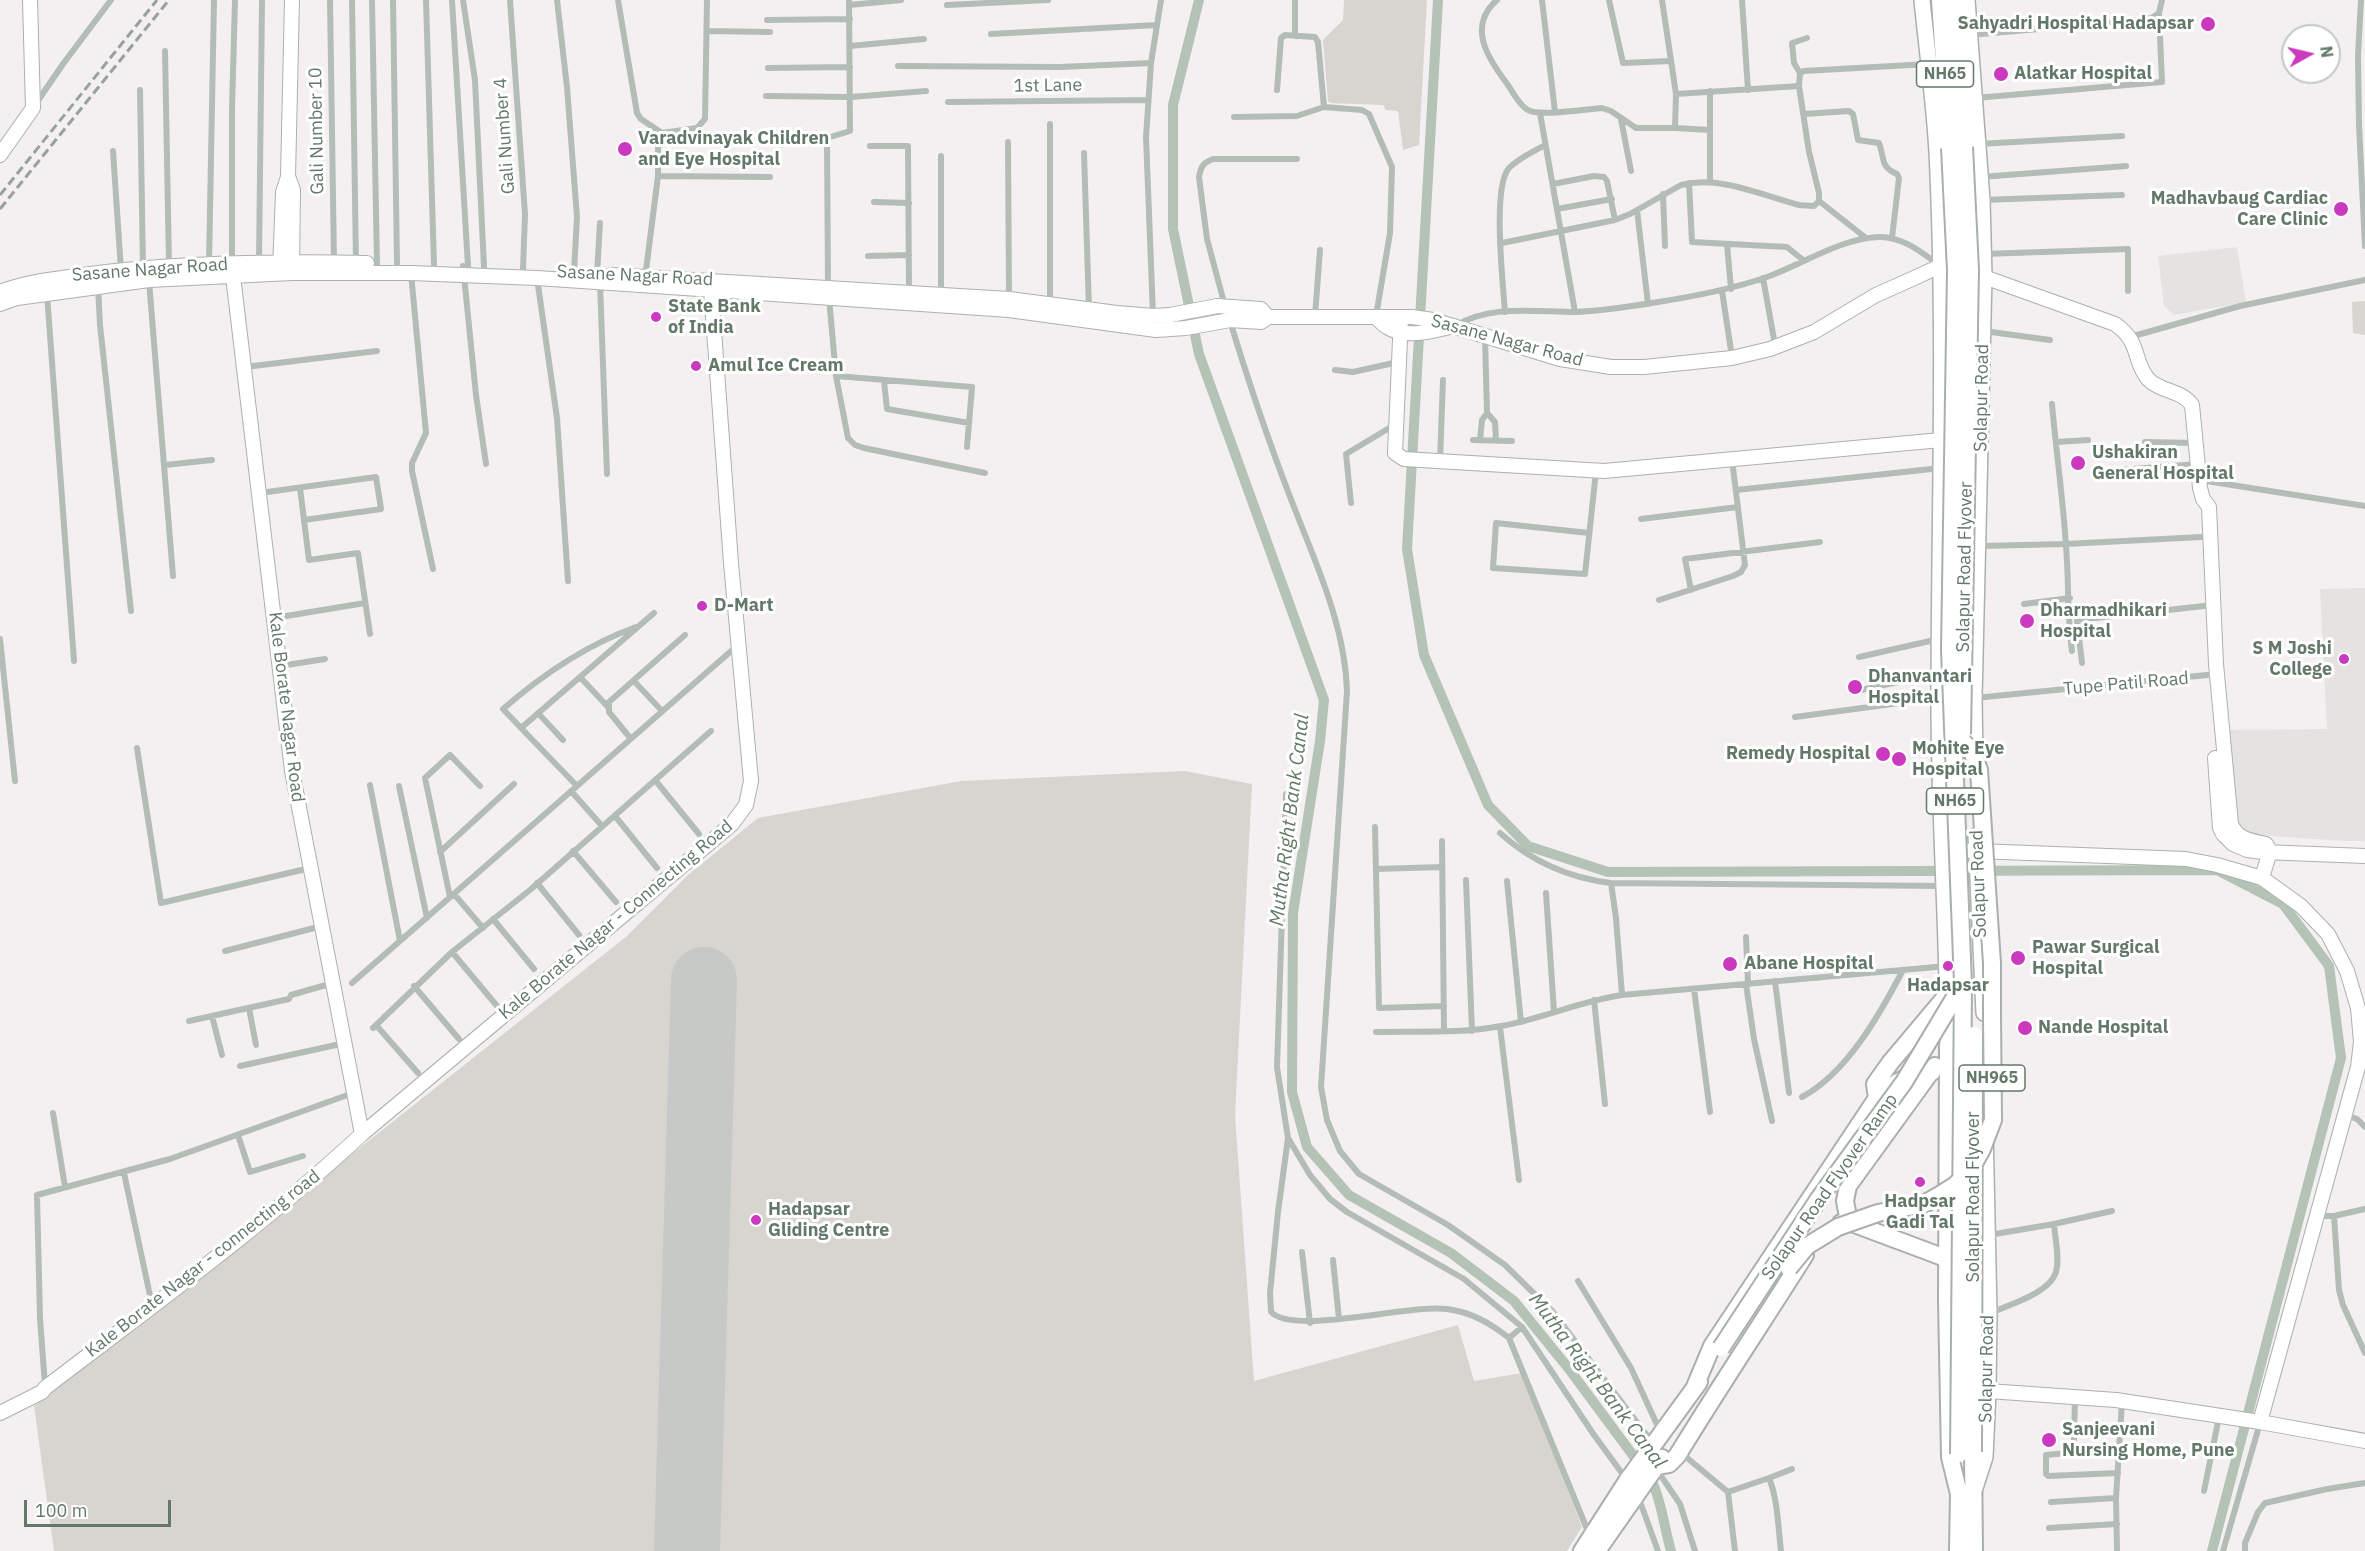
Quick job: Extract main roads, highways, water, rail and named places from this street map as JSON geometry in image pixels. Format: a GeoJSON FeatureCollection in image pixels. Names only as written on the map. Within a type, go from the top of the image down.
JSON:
{"type":"FeatureCollection","features":[{"type":"Feature","properties":{"kind":"highway","name":"Solapur Road Flyover"},"geometry":{"type":"LineString","coordinates":[[1940,0],[1964,146],[1956,270],[1950,650],[1963,984],[1966,1494]]}},
{"type":"Feature","properties":{"kind":"highway","name":"Solapur Road Flyover"},"geometry":{"type":"LineString","coordinates":[[1954,0],[1970,270],[1962,741],[1973,985],[1966,1453]]}},
{"type":"Feature","properties":{"kind":"highway","name":"NH965"},"geometry":{"type":"LineString","coordinates":[[1659,1455],[1807,1246],[1839,1227],[1868,1217],[1924,1204],[1954,1186],[1969,1172],[1982,1149],[1993,1120],[1992,963],[1979,770],[1972,751],[1962,741]]}},
{"type":"Feature","properties":{"kind":"highway","name":"Solapur Road Flyover Ramp"},"geometry":{"type":"LineString","coordinates":[[1694,1389],[1818,1200],[1904,1082],[1963,984]]}},
{"type":"Feature","properties":{"kind":"highway"},"geometry":{"type":"LineString","coordinates":[[1877,1098],[1875,1084],[1948,994]]}},
{"type":"Feature","properties":{"kind":"highway"},"geometry":{"type":"LineString","coordinates":[[1948,1259],[1849,1222],[1845,1201],[1848,1186],[1932,1072],[1948,1046],[1984,1048]]}},
{"type":"Feature","properties":{"kind":"highway","name":"Solapur Road"},"geometry":{"type":"LineString","coordinates":[[1948,1046],[1950,1457],[1966,1494],[1974,1551]]}},
{"type":"Feature","properties":{"kind":"highway","name":"NH965"},"geometry":{"type":"LineString","coordinates":[[1659,1455],[1694,1389],[1712,1346],[1877,1098],[1893,1083],[1912,1075],[1932,1072]]}},
{"type":"Feature","properties":{"kind":"highway","name":"NH965"},"geometry":{"type":"LineString","coordinates":[[1590,1546],[1633,1485],[1736,1359],[1788,1284],[1806,1252],[1822,1234],[1836,1224],[1849,1222]]}},
{"type":"Feature","properties":{"kind":"highway","name":"Solapur Road"},"geometry":{"type":"LineString","coordinates":[[1959,1551],[1966,1494]]}},
{"type":"Feature","properties":{"kind":"main road","name":"Solapur Road"},"geometry":{"type":"LineString","coordinates":[[1922,0],[1937,150],[1940,266],[1939,763],[1948,966],[1948,1046]]}},
{"type":"Feature","properties":{"kind":"main road","name":"Solapur Road"},"geometry":{"type":"LineString","coordinates":[[1966,1494],[1985,1457],[1989,1313],[1974,698],[1984,254],[1981,177],[1964,146],[1974,98],[1967,0]]}},
{"type":"Feature","properties":{"kind":"waterway","name":"Mutha Right Bank Canal"},"geometry":{"type":"LineString","coordinates":[[1199,0],[1173,105],[1173,229],[1199,354],[1324,700],[1320,741],[1293,913],[1292,1092],[1307,1147],[1349,1195],[1451,1253],[1514,1301],[1569,1369],[1652,1481],[1661,1506],[1671,1551]]}},
{"type":"Feature","properties":{"kind":"waterway"},"geometry":{"type":"LineString","coordinates":[[1438,0],[1407,549],[1424,655],[1488,805],[1528,846],[1608,872],[2217,870],[2283,904],[2329,966],[2341,1058],[2212,1551]]}},
{"type":"Feature","properties":{"kind":"railway"},"geometry":{"type":"LineString","coordinates":[[0,195],[157,0]]}},
{"type":"Feature","properties":{"kind":"railway"},"geometry":{"type":"LineString","coordinates":[[0,209],[169,0]]}},
{"type":"Feature","properties":{"kind":"place","name":"Sahyadri Hospital Hadapsar"},"geometry":{"type":"Point","coordinates":[2208,24]}},
{"type":"Feature","properties":{"kind":"place","name":"Alatkar Hospital"},"geometry":{"type":"Point","coordinates":[2001,74]}},
{"type":"Feature","properties":{"kind":"place","name":"Varadvinayak Children and Eye Hospital"},"geometry":{"type":"Point","coordinates":[625,149]}},
{"type":"Feature","properties":{"kind":"place","name":"Madhavbaug Cardiac Care Clinic"},"geometry":{"type":"Point","coordinates":[2341,209]}},
{"type":"Feature","properties":{"kind":"place","name":"State Bank of India"},"geometry":{"type":"Point","coordinates":[656,317]}},
{"type":"Feature","properties":{"kind":"place","name":"Amul Ice Cream"},"geometry":{"type":"Point","coordinates":[696,366]}},
{"type":"Feature","properties":{"kind":"place","name":"Ushakiran General Hospital"},"geometry":{"type":"Point","coordinates":[2078,463]}},
{"type":"Feature","properties":{"kind":"place","name":"D-Mart"},"geometry":{"type":"Point","coordinates":[702,606]}},
{"type":"Feature","properties":{"kind":"place","name":"Dharmadhikari Hospital"},"geometry":{"type":"Point","coordinates":[2027,621]}},
{"type":"Feature","properties":{"kind":"place","name":"S M Joshi College"},"geometry":{"type":"Point","coordinates":[2344,659]}},
{"type":"Feature","properties":{"kind":"place","name":"Dhanvantari Hospital"},"geometry":{"type":"Point","coordinates":[1855,687]}},
{"type":"Feature","properties":{"kind":"place","name":"Remedy Hospital"},"geometry":{"type":"Point","coordinates":[1883,754]}},
{"type":"Feature","properties":{"kind":"place","name":"Mohite Eye Hospital"},"geometry":{"type":"Point","coordinates":[1899,759]}},
{"type":"Feature","properties":{"kind":"place","name":"Pawar Surgical Hospital"},"geometry":{"type":"Point","coordinates":[2018,958]}},
{"type":"Feature","properties":{"kind":"place","name":"Abane Hospital"},"geometry":{"type":"Point","coordinates":[1730,964]}},
{"type":"Feature","properties":{"kind":"place","name":"Hadapsar"},"geometry":{"type":"Point","coordinates":[1948,966]}},
{"type":"Feature","properties":{"kind":"place","name":"Nande Hospital"},"geometry":{"type":"Point","coordinates":[2025,1028]}},
{"type":"Feature","properties":{"kind":"place","name":"Hadpsar Gadi Tal"},"geometry":{"type":"Point","coordinates":[1920,1182]}},
{"type":"Feature","properties":{"kind":"place","name":"Hadapsar Gliding Centre"},"geometry":{"type":"Point","coordinates":[756,1220]}},
{"type":"Feature","properties":{"kind":"place","name":"Sanjeevani Nursing Home, Pune"},"geometry":{"type":"Point","coordinates":[2049,1440]}}]}
